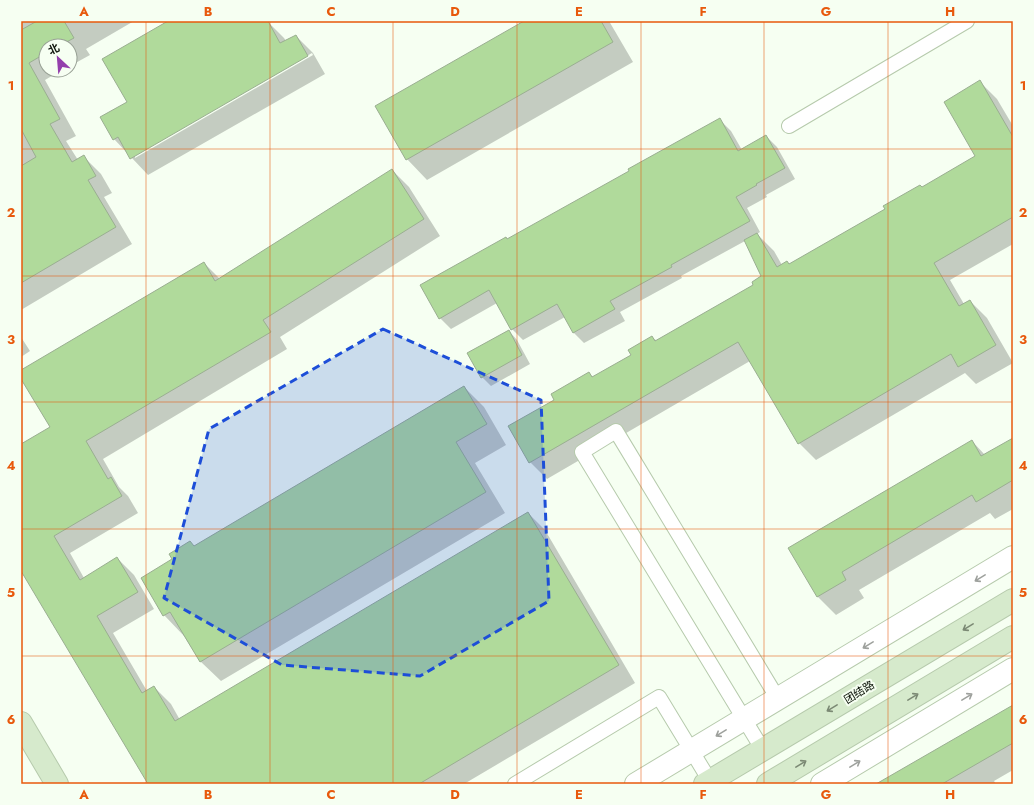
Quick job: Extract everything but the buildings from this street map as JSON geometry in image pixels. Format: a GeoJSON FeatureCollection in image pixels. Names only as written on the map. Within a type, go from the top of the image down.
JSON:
{"type":"FeatureCollection","features":[{"type":"Feature","properties":{"kind":"main road","name":"团结路"},"geometry":{"type":"LineString","coordinates":[[707,783],[1013,600]]}},
{"type":"Feature","properties":{"kind":"main road"},"geometry":{"type":"LineString","coordinates":[[768,784],[1013,637]]}},
{"type":"Feature","properties":{"kind":"main road"},"geometry":{"type":"LineString","coordinates":[[21,723],[58,784]]}},
{"type":"Feature","properties":{"kind":"street"},"geometry":{"type":"LineString","coordinates":[[636,784],[1013,558]]}},
{"type":"Feature","properties":{"kind":"street"},"geometry":{"type":"LineString","coordinates":[[822,784],[1013,670]]}},
{"type":"Feature","properties":{"kind":"lane"},"geometry":{"type":"LineString","coordinates":[[789,126],[967,21]]}},
{"type":"Feature","properties":{"kind":"lane"},"geometry":{"type":"LineString","coordinates":[[763,750],[582,452],[616,431],[778,699]]}},
{"type":"Feature","properties":{"kind":"lane"},"geometry":{"type":"LineString","coordinates":[[515,784],[658,697],[691,751],[707,783]]}},
{"type":"Feature","properties":{"kind":"highlighted area"},"geometry":{"type":"Polygon","coordinates":[[[383,329],[541,400],[549,601],[420,676],[282,665],[164,598],[209,429],[383,329]]]}}]}
